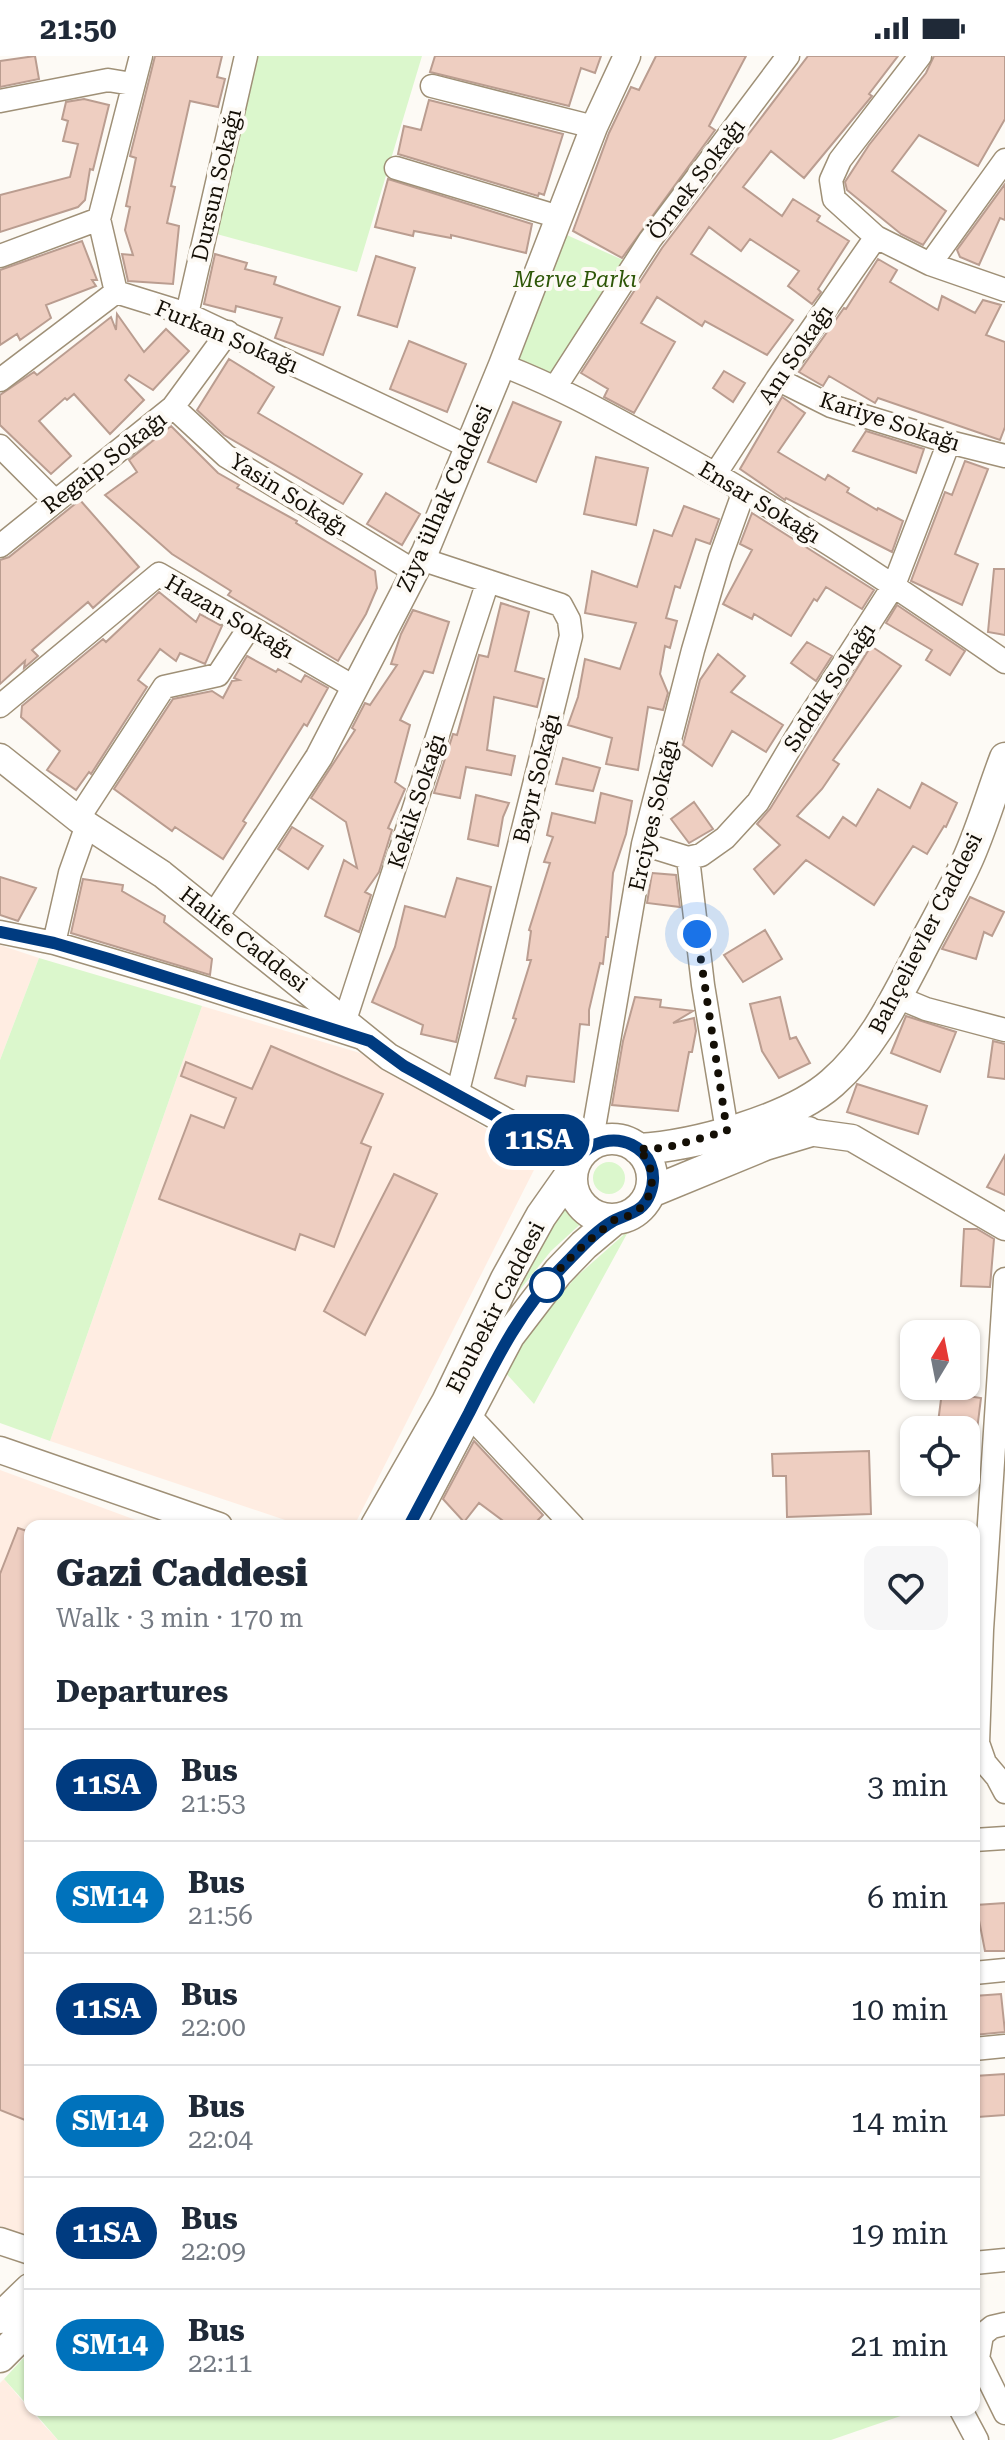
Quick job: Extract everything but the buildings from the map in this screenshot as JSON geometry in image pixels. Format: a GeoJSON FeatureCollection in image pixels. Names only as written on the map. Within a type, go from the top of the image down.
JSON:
{"type":"FeatureCollection","features":[{"type":"Feature","properties":{"kind":"main road","name":"Bahçelievler Caddesi"},"geometry":{"type":"LineString","coordinates":[[638,1149],[665,1148],[778,1115],[807,1101],[831,1084],[871,1041],[897,997],[967,861],[1003,767]]}},
{"type":"Feature","properties":{"kind":"main road"},"geometry":{"type":"LineString","coordinates":[[727,1131],[808,1132]]}},
{"type":"Feature","properties":{"kind":"main road"},"geometry":{"type":"LineString","coordinates":[[651,1192],[765,1145],[808,1132]]}},
{"type":"Feature","properties":{"kind":"main road"},"geometry":{"type":"LineString","coordinates":[[608,1139],[620,1140],[638,1149],[650,1165],[653,1178],[651,1192],[644,1205],[634,1214],[615,1219],[594,1216],[583,1208],[575,1197],[572,1185],[580,1159],[608,1139]]}},
{"type":"Feature","properties":{"kind":"main road","name":"Ebubekir Caddesi"},"geometry":{"type":"LineString","coordinates":[[419,1520],[506,1279],[541,1216],[580,1159]]}},
{"type":"Feature","properties":{"kind":"main road","name":"Ebubekir Caddesi"},"geometry":{"type":"LineString","coordinates":[[380,1520],[531,1303],[584,1245],[615,1219]]}},
{"type":"Feature","properties":{"kind":"main road"},"geometry":{"type":"LineString","coordinates":[[0,2318],[24,2295]]}},
{"type":"Feature","properties":{"kind":"main road"},"geometry":{"type":"LineString","coordinates":[[0,2357],[24,2333]]}},
{"type":"Feature","properties":{"kind":"street"},"geometry":{"type":"LineString","coordinates":[[0,380],[116,292],[99,219],[141,56]]}},
{"type":"Feature","properties":{"kind":"street","name":"Dursun Sokağı"},"geometry":{"type":"LineString","coordinates":[[187,314],[246,56]]}},
{"type":"Feature","properties":{"kind":"street","name":"Ziya ülhak Caddesi"},"geometry":{"type":"LineString","coordinates":[[215,916],[319,757],[418,565],[502,365],[594,127],[627,56]]}},
{"type":"Feature","properties":{"kind":"street","name":"Örnek Sokağı"},"geometry":{"type":"LineString","coordinates":[[556,386],[650,240],[788,56]]}},
{"type":"Feature","properties":{"kind":"street"},"geometry":{"type":"LineString","coordinates":[[920,56],[840,160],[831,180],[834,199],[876,237],[930,264],[1005,290]]}},
{"type":"Feature","properties":{"kind":"street"},"geometry":{"type":"LineString","coordinates":[[0,101],[108,80],[132,84]]}},
{"type":"Feature","properties":{"kind":"street"},"geometry":{"type":"LineString","coordinates":[[432,86],[594,127]]}},
{"type":"Feature","properties":{"kind":"street"},"geometry":{"type":"LineString","coordinates":[[930,264],[1005,160]]}},
{"type":"Feature","properties":{"kind":"street"},"geometry":{"type":"LineString","coordinates":[[396,168],[559,217]]}},
{"type":"Feature","properties":{"kind":"street"},"geometry":{"type":"LineString","coordinates":[[0,256],[99,219]]}},
{"type":"Feature","properties":{"kind":"street","name":"Anı Sokağı"},"geometry":{"type":"LineString","coordinates":[[716,473],[876,237]]}},
{"type":"Feature","properties":{"kind":"street","name":"Furkan Sokağı"},"geometry":{"type":"LineString","coordinates":[[116,292],[187,314],[228,332],[469,447]]}},
{"type":"Feature","properties":{"kind":"street","name":"Regaip Sokağı"},"geometry":{"type":"LineString","coordinates":[[0,546],[173,407],[228,332]]}},
{"type":"Feature","properties":{"kind":"street","name":"Ensar Sokağı"},"geometry":{"type":"LineString","coordinates":[[502,365],[556,386],[716,473],[894,585],[1005,662]]}},
{"type":"Feature","properties":{"kind":"street","name":"Kariye Sokağı"},"geometry":{"type":"LineString","coordinates":[[777,379],[831,406],[1005,456]]}},
{"type":"Feature","properties":{"kind":"street","name":"Yasin Sokağı"},"geometry":{"type":"LineString","coordinates":[[173,407],[226,456],[418,565]]}},
{"type":"Feature","properties":{"kind":"street","name":"Sıddık Sokağı"},"geometry":{"type":"LineString","coordinates":[[688,858],[701,855],[725,838],[758,802],[894,585],[949,442]]}},
{"type":"Feature","properties":{"kind":"street"},"geometry":{"type":"LineString","coordinates":[[0,446],[55,501]]}},
{"type":"Feature","properties":{"kind":"street","name":"Erciyes Sokağı"},"geometry":{"type":"LineString","coordinates":[[580,1159],[643,844],[693,650],[744,491]]}},
{"type":"Feature","properties":{"kind":"street","name":"Bayır Sokağı"},"geometry":{"type":"LineString","coordinates":[[418,565],[488,581],[561,605],[569,620],[571,636],[457,1095]]}},
{"type":"Feature","properties":{"kind":"street","name":"Hazan Sokağı"},"geometry":{"type":"LineString","coordinates":[[0,706],[159,574],[354,687]]}},
{"type":"Feature","properties":{"kind":"street","name":"Kekik Sokağı"},"geometry":{"type":"LineString","coordinates":[[345,1020],[488,581]]}},
{"type":"Feature","properties":{"kind":"street"},"geometry":{"type":"LineString","coordinates":[[54,943],[82,822],[164,687],[218,675],[249,628]]}},
{"type":"Feature","properties":{"kind":"street","name":"Halife Caddesi"},"geometry":{"type":"LineString","coordinates":[[0,757],[82,822],[162,874],[404,1066],[580,1159]]}},
{"type":"Feature","properties":{"kind":"street"},"geometry":{"type":"LineString","coordinates":[[643,844],[688,858],[703,985],[727,1131]]}},
{"type":"Feature","properties":{"kind":"street"},"geometry":{"type":"LineString","coordinates":[[0,932],[54,943],[190,983],[370,1041]]}},
{"type":"Feature","properties":{"kind":"street"},"geometry":{"type":"LineString","coordinates":[[897,997],[926,1009],[1005,1030]]}},
{"type":"Feature","properties":{"kind":"street"},"geometry":{"type":"LineString","coordinates":[[808,1132],[852,1138],[1005,1227]]}},
{"type":"Feature","properties":{"kind":"street"},"geometry":{"type":"LineString","coordinates":[[980,1686],[1005,1279]]}},
{"type":"Feature","properties":{"kind":"street","name":"Ebubekir Caddesi"},"geometry":{"type":"LineString","coordinates":[[458,1408],[567,1520]]}},
{"type":"Feature","properties":{"kind":"street"},"geometry":{"type":"LineString","coordinates":[[0,1450],[202,1520]]}},
{"type":"Feature","properties":{"kind":"street"},"geometry":{"type":"LineString","coordinates":[[980,1749],[985,1763],[1002,1782]]}},
{"type":"Feature","properties":{"kind":"street"},"geometry":{"type":"LineString","coordinates":[[980,1840],[1005,1838]]}},
{"type":"Feature","properties":{"kind":"street"},"geometry":{"type":"LineString","coordinates":[[980,1972],[1005,1970]]}},
{"type":"Feature","properties":{"kind":"street"},"geometry":{"type":"LineString","coordinates":[[980,2048],[1005,2046]]}},
{"type":"Feature","properties":{"kind":"street"},"geometry":{"type":"LineString","coordinates":[[0,2241],[24,2249]]}},
{"type":"Feature","properties":{"kind":"street"},"geometry":{"type":"LineString","coordinates":[[980,2262],[1005,2260]]}},
{"type":"Feature","properties":{"kind":"street"},"geometry":{"type":"LineString","coordinates":[[980,2342],[987,2330],[1005,2324]]}},
{"type":"Feature","properties":{"kind":"street"},"geometry":{"type":"LineString","coordinates":[[980,2362],[1005,2413]]}},
{"type":"Feature","properties":{"kind":"street"},"geometry":{"type":"LineString","coordinates":[[964,2416],[977,2440]]}},
{"type":"Feature","properties":{"kind":"shaded area"},"geometry":{"type":"Polygon","coordinates":[[[0,945],[39,958],[0,1060],[0,945]]]}},
{"type":"Feature","properties":{"kind":"shaded area"},"geometry":{"type":"Polygon","coordinates":[[[202,1006],[360,1053],[539,1160],[357,1520],[285,1520],[50,1441],[202,1006]]]}},
{"type":"Feature","properties":{"kind":"shaded area"},"geometry":{"type":"Polygon","coordinates":[[[0,1470],[136,1520],[24,1520],[24,2235],[0,2226],[0,1470]]]}},
{"type":"Feature","properties":{"kind":"shaded area"},"geometry":{"type":"Polygon","coordinates":[[[4,2379],[24,2403],[24,2416],[36,2416],[58,2440],[0,2440],[0,2383],[4,2379]]]}},
{"type":"Feature","properties":{"kind":"green space"},"geometry":{"type":"Polygon","coordinates":[[[256,56],[422,56],[357,272],[213,233],[256,56]]]}},
{"type":"Feature","properties":{"kind":"green space","name":"Merve Parkı"},"geometry":{"type":"Polygon","coordinates":[[[560,232],[623,260],[551,374],[514,356],[560,232]]]}},
{"type":"Feature","properties":{"kind":"green space"},"geometry":{"type":"Polygon","coordinates":[[[39,958],[202,1006],[50,1441],[0,1423],[0,1060],[39,958]]]}},
{"type":"Feature","properties":{"kind":"green space"},"geometry":{"type":"Polygon","coordinates":[[[609,1162],[620,1167],[625,1178],[620,1189],[609,1194],[598,1189],[593,1178],[598,1167],[609,1162]]]}},
{"type":"Feature","properties":{"kind":"green space"},"geometry":{"type":"Polygon","coordinates":[[[563,1194],[586,1219],[551,1251],[507,1306],[563,1194]]]}},
{"type":"Feature","properties":{"kind":"green space"},"geometry":{"type":"Polygon","coordinates":[[[629,1230],[534,1404],[503,1370],[534,1326],[576,1277],[629,1230]]]}},
{"type":"Feature","properties":{"kind":"green space"},"geometry":{"type":"Polygon","coordinates":[[[24,2357],[24,2401],[4,2379],[24,2357]]]}},
{"type":"Feature","properties":{"kind":"green space"},"geometry":{"type":"Polygon","coordinates":[[[37,2416],[901,2416],[831,2440],[58,2440],[37,2416]]]}},
{"type":"Feature","properties":{"kind":"bus line","name":"11SA"},"geometry":{"type":"LineString","coordinates":[[0,932],[109,959],[370,1041],[404,1066],[576,1160],[595,1142],[608,1139],[633,1144],[643,1153],[653,1178],[651,1192],[644,1205],[634,1214],[615,1219],[584,1245],[531,1303],[509,1336],[412,1520]]}},
{"type":"Feature","properties":{"kind":"route"},"geometry":{"type":"LineString","coordinates":[[547,1285],[544,1287],[584,1245],[615,1219],[634,1214],[644,1205],[651,1192],[653,1178],[650,1165],[638,1149],[665,1148],[727,1131],[697,934]]}}]}
